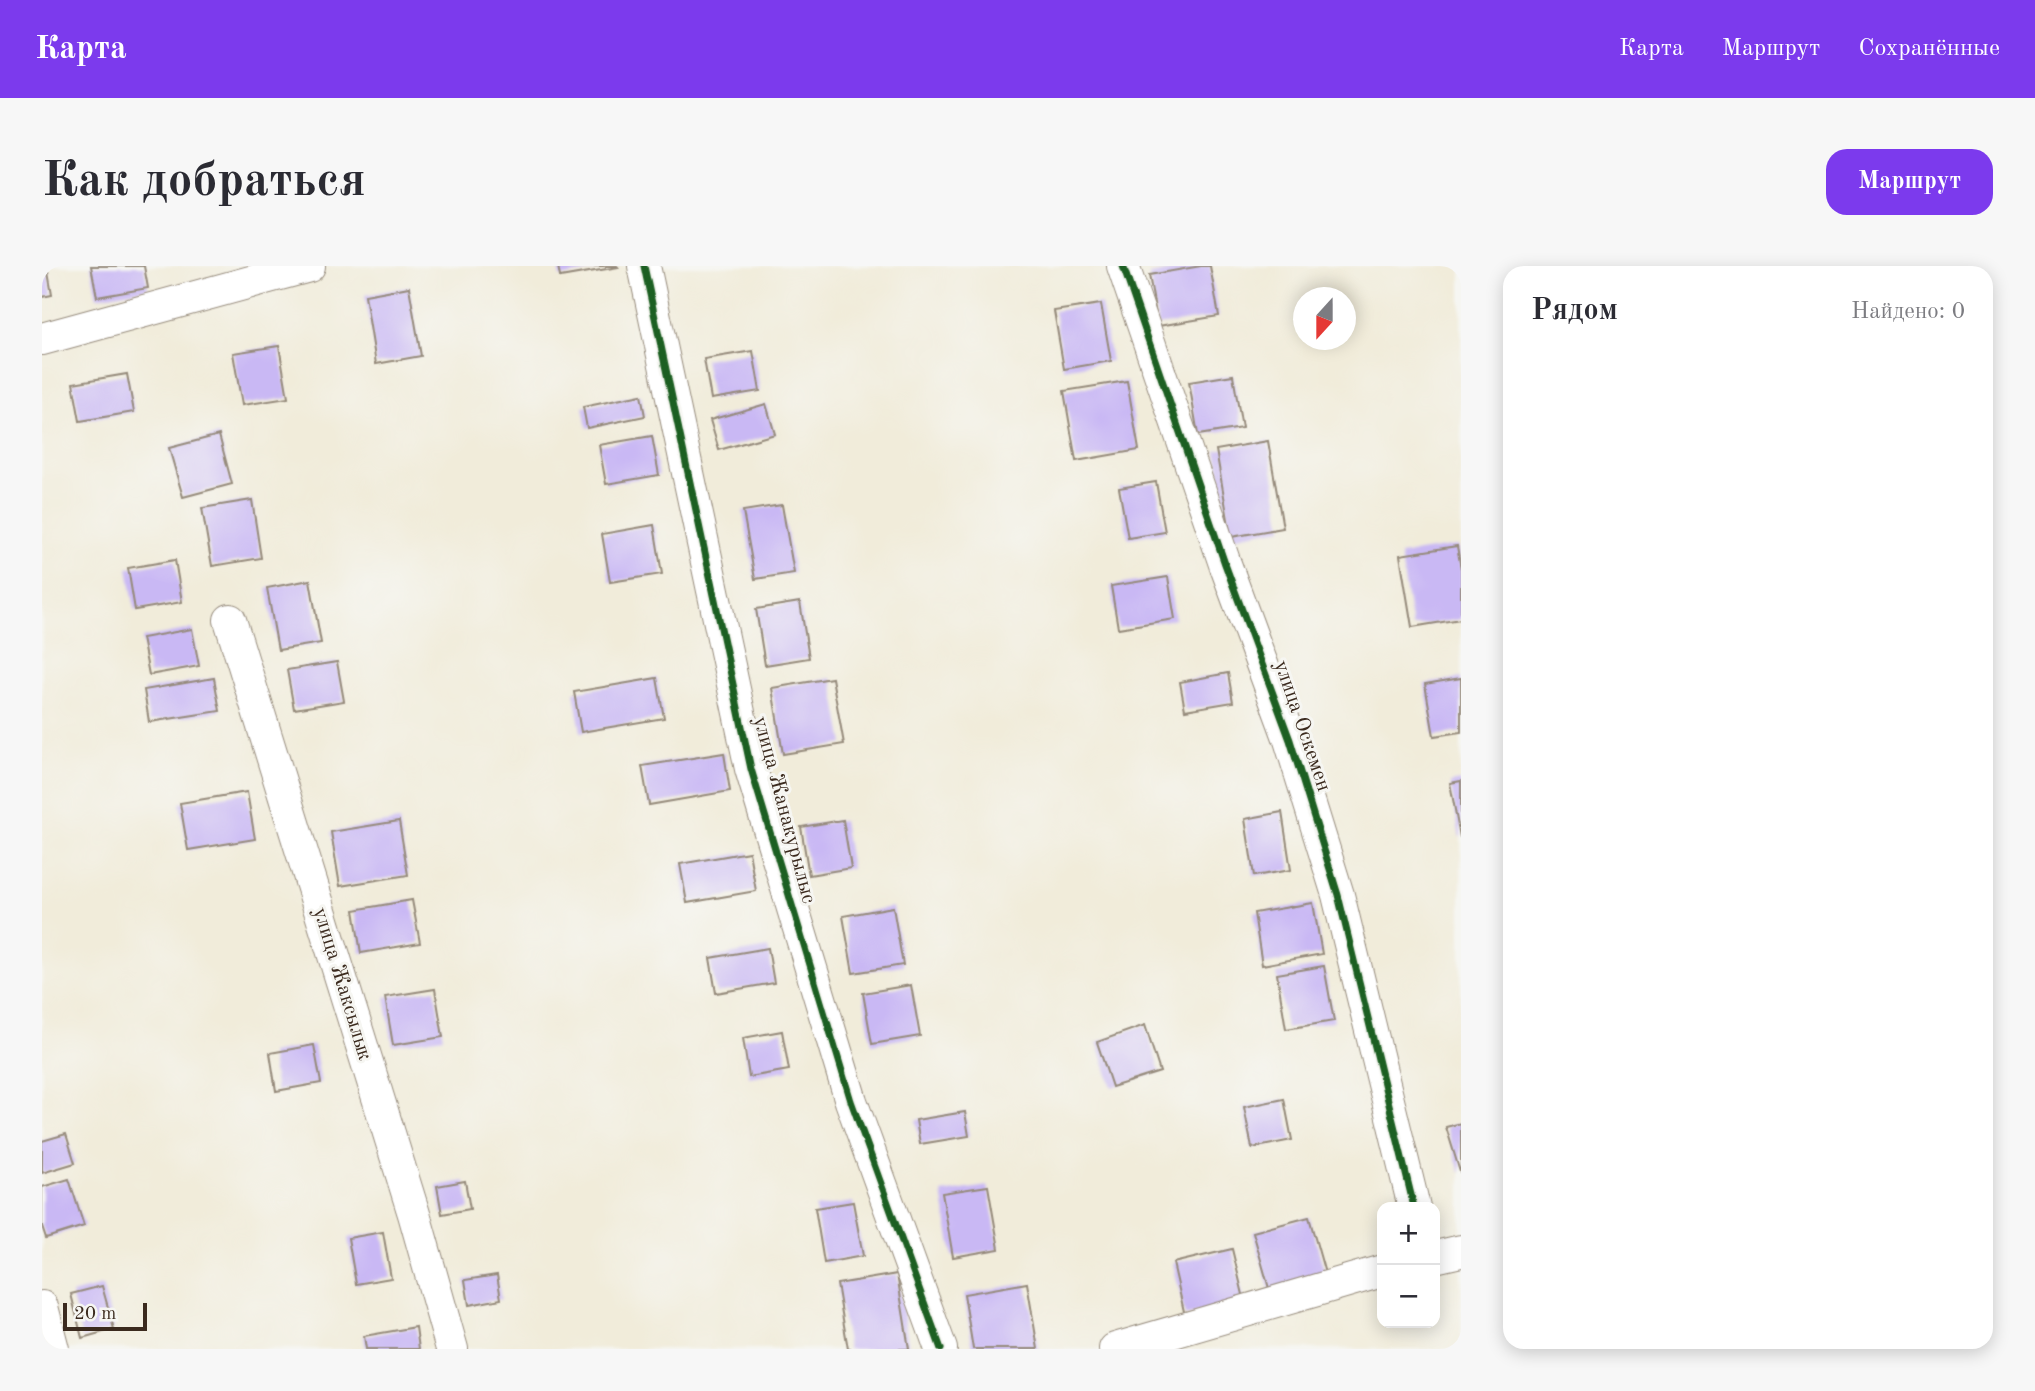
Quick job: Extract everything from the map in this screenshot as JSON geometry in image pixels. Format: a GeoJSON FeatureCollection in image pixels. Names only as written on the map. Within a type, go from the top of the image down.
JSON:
{"type":"FeatureCollection","features":[{"type":"Feature","properties":{"kind":"street"},"geometry":{"type":"LineString","coordinates":[[42,339],[309,266]]}},
{"type":"Feature","properties":{"kind":"street","name":"улица Жанакурылыс"},"geometry":{"type":"LineString","coordinates":[[644,266],[751,769],[851,1101],[941,1349]]}},
{"type":"Feature","properties":{"kind":"street","name":"улица Оскемен"},"geometry":{"type":"LineString","coordinates":[[1124,266],[1224,564],[1290,740],[1338,895],[1413,1202]]}},
{"type":"Feature","properties":{"kind":"street","name":"улица Жаксылык"},"geometry":{"type":"LineString","coordinates":[[230,620],[410,1201],[452,1349]]}},
{"type":"Feature","properties":{"kind":"street"},"geometry":{"type":"LineString","coordinates":[[1440,1256],[1461,1251]]}},
{"type":"Feature","properties":{"kind":"street"},"geometry":{"type":"LineString","coordinates":[[1115,1349],[1377,1272]]}},
{"type":"Feature","properties":{"kind":"street"},"geometry":{"type":"LineString","coordinates":[[42,1307],[53,1349]]}},
{"type":"Feature","properties":{"kind":"building"},"geometry":{"type":"Polygon","coordinates":[[[42,266],[47,266],[52,295],[42,297],[42,266]]]}},
{"type":"Feature","properties":{"kind":"building"},"geometry":{"type":"Polygon","coordinates":[[[91,266],[144,266],[148,288],[97,297],[91,266]]]}},
{"type":"Feature","properties":{"kind":"building"},"geometry":{"type":"Polygon","coordinates":[[[558,266],[617,266],[618,267],[560,277],[558,266]]]}},
{"type":"Feature","properties":{"kind":"building"},"geometry":{"type":"Polygon","coordinates":[[[1210,266],[1219,316],[1158,326],[1149,275],[1210,266]]]}},
{"type":"Feature","properties":{"kind":"building"},"geometry":{"type":"Polygon","coordinates":[[[409,287],[421,356],[376,364],[365,295],[409,287]]]}},
{"type":"Feature","properties":{"kind":"building"},"geometry":{"type":"Polygon","coordinates":[[[1101,304],[1111,361],[1064,369],[1054,311],[1101,304]]]}},
{"type":"Feature","properties":{"kind":"building"},"geometry":{"type":"Polygon","coordinates":[[[279,346],[288,398],[242,405],[233,353],[279,346]]]}},
{"type":"Feature","properties":{"kind":"building"},"geometry":{"type":"Polygon","coordinates":[[[753,351],[760,391],[711,399],[704,359],[753,351]]]}},
{"type":"Feature","properties":{"kind":"building"},"geometry":{"type":"Polygon","coordinates":[[[127,374],[134,412],[80,421],[73,383],[127,374]]]}},
{"type":"Feature","properties":{"kind":"building"},"geometry":{"type":"Polygon","coordinates":[[[1233,375],[1242,428],[1198,435],[1189,382],[1233,375]]]}},
{"type":"Feature","properties":{"kind":"building"},"geometry":{"type":"Polygon","coordinates":[[[1127,381],[1139,450],[1076,461],[1064,391],[1127,381]]]}},
{"type":"Feature","properties":{"kind":"building"},"geometry":{"type":"Polygon","coordinates":[[[641,395],[645,416],[587,428],[583,407],[641,395]]]}},
{"type":"Feature","properties":{"kind":"building"},"geometry":{"type":"Polygon","coordinates":[[[766,404],[775,434],[719,450],[710,420],[766,404]]]}},
{"type":"Feature","properties":{"kind":"building"},"geometry":{"type":"Polygon","coordinates":[[[219,435],[232,484],[183,497],[169,448],[219,435]]]}},
{"type":"Feature","properties":{"kind":"building"},"geometry":{"type":"Polygon","coordinates":[[[652,436],[659,475],[606,484],[599,445],[652,436]]]}},
{"type":"Feature","properties":{"kind":"building"},"geometry":{"type":"Polygon","coordinates":[[[1268,441],[1283,528],[1231,537],[1216,450],[1268,441]]]}},
{"type":"Feature","properties":{"kind":"building"},"geometry":{"type":"Polygon","coordinates":[[[1156,482],[1165,532],[1128,538],[1119,488],[1156,482]]]}},
{"type":"Feature","properties":{"kind":"building"},"geometry":{"type":"Polygon","coordinates":[[[252,500],[261,558],[212,566],[202,508],[252,500]]]}},
{"type":"Feature","properties":{"kind":"building"},"geometry":{"type":"Polygon","coordinates":[[[782,505],[794,573],[755,579],[743,511],[782,505]]]}},
{"type":"Feature","properties":{"kind":"building"},"geometry":{"type":"Polygon","coordinates":[[[654,525],[662,574],[610,582],[602,534],[654,525]]]}},
{"type":"Feature","properties":{"kind":"building"},"geometry":{"type":"Polygon","coordinates":[[[1457,546],[1461,569],[1461,619],[1412,627],[1400,555],[1457,546]]]}},
{"type":"Feature","properties":{"kind":"building"},"geometry":{"type":"Polygon","coordinates":[[[175,560],[182,602],[135,610],[128,568],[175,560]]]}},
{"type":"Feature","properties":{"kind":"building"},"geometry":{"type":"Polygon","coordinates":[[[1168,577],[1175,619],[1118,628],[1111,586],[1168,577]]]}},
{"type":"Feature","properties":{"kind":"building"},"geometry":{"type":"Polygon","coordinates":[[[310,580],[321,643],[278,650],[267,588],[310,580]]]}},
{"type":"Feature","properties":{"kind":"building"},"geometry":{"type":"Polygon","coordinates":[[[800,602],[809,658],[765,665],[756,609],[800,602]]]}},
{"type":"Feature","properties":{"kind":"building"},"geometry":{"type":"Polygon","coordinates":[[[192,629],[199,666],[149,675],[142,638],[192,629]]]}},
{"type":"Feature","properties":{"kind":"building"},"geometry":{"type":"Polygon","coordinates":[[[337,662],[344,701],[294,709],[287,670],[337,662]]]}},
{"type":"Feature","properties":{"kind":"building"},"geometry":{"type":"Polygon","coordinates":[[[1228,673],[1233,702],[1185,710],[1180,682],[1228,673]]]}},
{"type":"Feature","properties":{"kind":"building"},"geometry":{"type":"Polygon","coordinates":[[[214,678],[220,711],[149,722],[144,690],[214,678]]]}},
{"type":"Feature","properties":{"kind":"building"},"geometry":{"type":"Polygon","coordinates":[[[657,678],[664,718],[581,732],[574,692],[657,678]]]}},
{"type":"Feature","properties":{"kind":"building"},"geometry":{"type":"Polygon","coordinates":[[[832,678],[844,744],[783,754],[772,688],[832,678]]]}},
{"type":"Feature","properties":{"kind":"building"},"geometry":{"type":"Polygon","coordinates":[[[1461,678],[1461,732],[1434,736],[1425,684],[1461,678]]]}},
{"type":"Feature","properties":{"kind":"building"},"geometry":{"type":"Polygon","coordinates":[[[724,753],[730,791],[649,805],[642,766],[724,753]]]}},
{"type":"Feature","properties":{"kind":"building"},"geometry":{"type":"Polygon","coordinates":[[[1461,781],[1461,837],[1460,837],[1450,783],[1461,781]]]}},
{"type":"Feature","properties":{"kind":"building"},"geometry":{"type":"Polygon","coordinates":[[[247,792],[255,839],[188,850],[180,803],[247,792]]]}},
{"type":"Feature","properties":{"kind":"building"},"geometry":{"type":"Polygon","coordinates":[[[1282,812],[1291,870],[1254,876],[1245,819],[1282,812]]]}},
{"type":"Feature","properties":{"kind":"building"},"geometry":{"type":"Polygon","coordinates":[[[843,820],[851,868],[809,875],[801,827],[843,820]]]}},
{"type":"Feature","properties":{"kind":"building"},"geometry":{"type":"Polygon","coordinates":[[[399,821],[408,875],[340,886],[331,832],[399,821]]]}},
{"type":"Feature","properties":{"kind":"building"},"geometry":{"type":"Polygon","coordinates":[[[749,852],[756,891],[687,903],[680,864],[749,852]]]}},
{"type":"Feature","properties":{"kind":"building"},"geometry":{"type":"Polygon","coordinates":[[[412,900],[420,943],[361,953],[354,910],[412,900]]]}},
{"type":"Feature","properties":{"kind":"building"},"geometry":{"type":"Polygon","coordinates":[[[1313,903],[1322,954],[1262,965],[1254,913],[1313,903]]]}},
{"type":"Feature","properties":{"kind":"building"},"geometry":{"type":"Polygon","coordinates":[[[893,907],[903,965],[853,973],[843,916],[893,907]]]}},
{"type":"Feature","properties":{"kind":"building"},"geometry":{"type":"Polygon","coordinates":[[[768,948],[774,983],[716,993],[710,958],[768,948]]]}},
{"type":"Feature","properties":{"kind":"building"},"geometry":{"type":"Polygon","coordinates":[[[1324,966],[1334,1021],[1286,1029],[1277,974],[1324,966]]]}},
{"type":"Feature","properties":{"kind":"building"},"geometry":{"type":"Polygon","coordinates":[[[911,985],[920,1036],[872,1044],[863,993],[911,985]]]}},
{"type":"Feature","properties":{"kind":"building"},"geometry":{"type":"Polygon","coordinates":[[[435,989],[443,1037],[393,1045],[385,997],[435,989]]]}},
{"type":"Feature","properties":{"kind":"building"},"geometry":{"type":"Polygon","coordinates":[[[1145,1025],[1160,1072],[1112,1087],[1097,1042],[1145,1025]]]}},
{"type":"Feature","properties":{"kind":"building"},"geometry":{"type":"Polygon","coordinates":[[[782,1031],[789,1070],[749,1077],[743,1038],[782,1031]]]}},
{"type":"Feature","properties":{"kind":"building"},"geometry":{"type":"Polygon","coordinates":[[[314,1045],[321,1083],[276,1091],[270,1053],[314,1045]]]}},
{"type":"Feature","properties":{"kind":"building"},"geometry":{"type":"Polygon","coordinates":[[[1284,1099],[1292,1140],[1252,1148],[1244,1107],[1284,1099]]]}},
{"type":"Feature","properties":{"kind":"building"},"geometry":{"type":"Polygon","coordinates":[[[965,1112],[969,1136],[920,1144],[916,1120],[965,1112]]]}},
{"type":"Feature","properties":{"kind":"building"},"geometry":{"type":"Polygon","coordinates":[[[1461,1123],[1461,1172],[1460,1172],[1446,1127],[1461,1123]]]}},
{"type":"Feature","properties":{"kind":"building"},"geometry":{"type":"Polygon","coordinates":[[[66,1134],[75,1163],[42,1173],[42,1141],[66,1134]]]}},
{"type":"Feature","properties":{"kind":"building"},"geometry":{"type":"Polygon","coordinates":[[[69,1179],[84,1226],[46,1238],[42,1226],[42,1187],[69,1179]]]}},
{"type":"Feature","properties":{"kind":"building"},"geometry":{"type":"Polygon","coordinates":[[[465,1181],[470,1209],[442,1214],[437,1186],[465,1181]]]}},
{"type":"Feature","properties":{"kind":"building"},"geometry":{"type":"Polygon","coordinates":[[[988,1186],[999,1249],[953,1257],[942,1193],[988,1186]]]}},
{"type":"Feature","properties":{"kind":"building"},"geometry":{"type":"Polygon","coordinates":[[[853,1202],[863,1256],[824,1263],[815,1208],[853,1202]]]}},
{"type":"Feature","properties":{"kind":"building"},"geometry":{"type":"Polygon","coordinates":[[[1309,1217],[1326,1277],[1270,1292],[1253,1232],[1309,1217]]]}},
{"type":"Feature","properties":{"kind":"building"},"geometry":{"type":"Polygon","coordinates":[[[383,1232],[391,1278],[356,1284],[348,1238],[383,1232]]]}},
{"type":"Feature","properties":{"kind":"building"},"geometry":{"type":"Polygon","coordinates":[[[1232,1249],[1245,1303],[1185,1316],[1173,1263],[1232,1249]]]}},
{"type":"Feature","properties":{"kind":"building"},"geometry":{"type":"Polygon","coordinates":[[[897,1274],[909,1349],[848,1349],[837,1284],[897,1274]]]}},
{"type":"Feature","properties":{"kind":"building"},"geometry":{"type":"Polygon","coordinates":[[[497,1275],[501,1299],[469,1305],[465,1280],[497,1275]]]}},
{"type":"Feature","properties":{"kind":"building"},"geometry":{"type":"Polygon","coordinates":[[[1027,1283],[1038,1349],[973,1349],[964,1294],[1027,1283]]]}},
{"type":"Feature","properties":{"kind":"building"},"geometry":{"type":"Polygon","coordinates":[[[102,1286],[114,1329],[82,1338],[71,1294],[102,1286]]]}},
{"type":"Feature","properties":{"kind":"building"},"geometry":{"type":"Polygon","coordinates":[[[416,1327],[419,1349],[366,1349],[364,1336],[416,1327]]]}},
{"type":"Feature","properties":{"kind":"cycle path"},"geometry":{"type":"LineString","coordinates":[[644,266],[751,769],[851,1101],[941,1349]]}},
{"type":"Feature","properties":{"kind":"cycle path"},"geometry":{"type":"LineString","coordinates":[[1123,266],[1225,564],[1290,740],[1338,895],[1413,1202]]}}]}
